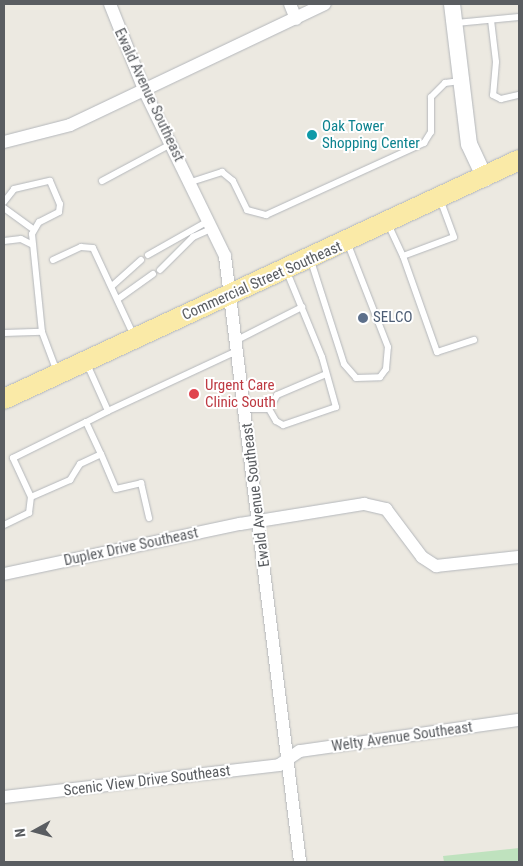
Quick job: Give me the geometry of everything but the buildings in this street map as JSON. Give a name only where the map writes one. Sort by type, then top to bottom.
[{"type":"main road","name":"Commercial Street Southeast","points":[[4,399],[134,337],[388,224],[519,160]]},
{"type":"street","name":"Ewald Avenue Southeast","points":[[110,4],[145,92],[226,256],[233,294],[300,862]]},
{"type":"street","points":[[290,4],[296,19]]},
{"type":"street","points":[[4,142],[52,133],[145,92],[325,4]]},
{"type":"street","points":[[452,4],[469,144],[485,178]]},
{"type":"street","name":"Duplex Drive Southeast","points":[[4,574],[259,521],[377,506],[397,519],[422,556],[436,566],[519,557]]},
{"type":"street","name":"Welty Avenue Southeast","points":[[288,759],[300,751],[519,720]]},
{"type":"street","name":"Scenic View Drive Southeast","points":[[4,797],[278,765],[288,759]]},
{"type":"lane","points":[[455,23],[519,17]]},
{"type":"lane","points":[[491,20],[496,62],[493,94],[501,99],[519,95]]},
{"type":"lane","points":[[191,182],[222,172],[233,181],[247,210],[266,215],[424,143],[431,132],[431,97],[445,83],[462,80]]},
{"type":"lane","points":[[102,181],[171,144]]},
{"type":"lane","points":[[4,202],[14,189],[52,182],[60,207],[32,228]]},
{"type":"lane","points":[[403,256],[454,236],[440,199]]},
{"type":"lane","points":[[4,208],[32,228]]},
{"type":"lane","points":[[148,255],[211,224]]},
{"type":"lane","points":[[160,270],[193,237],[211,224]]},
{"type":"lane","points":[[388,224],[403,256],[437,352],[474,340]]},
{"type":"lane","points":[[32,228],[42,332],[58,373]]},
{"type":"lane","points":[[4,242],[21,239],[33,245]]},
{"type":"lane","points":[[310,259],[344,364],[361,380],[380,377],[386,369],[388,347],[347,242]]},
{"type":"lane","points":[[53,260],[81,247],[93,248],[134,337]]},
{"type":"lane","points":[[112,286],[141,260]]},
{"type":"lane","points":[[269,409],[280,426],[336,409],[324,375],[322,358],[286,271]]},
{"type":"lane","points":[[118,299],[153,274]]},
{"type":"lane","points":[[4,525],[29,513],[31,497],[13,458],[239,344],[302,308]]},
{"type":"lane","points":[[4,333],[42,332]]},
{"type":"lane","points":[[85,360],[108,411]]},
{"type":"lane","points":[[269,409],[277,395],[324,375]]},
{"type":"lane","points":[[246,409],[269,409]]},
{"type":"lane","points":[[86,422],[116,489],[141,483],[149,518]]},
{"type":"lane","points":[[31,497],[70,480],[80,464],[101,454]]},
{"type":"green space","points":[[519,848],[519,862],[444,862],[443,856]]},
{"type":"place","name":"Oak Tower Shopping Center","points":[[312,135]]},
{"type":"place","name":"SELCO","points":[[363,318]]},
{"type":"place","name":"Urgent Care Clinic South","points":[[194,394]]}]
